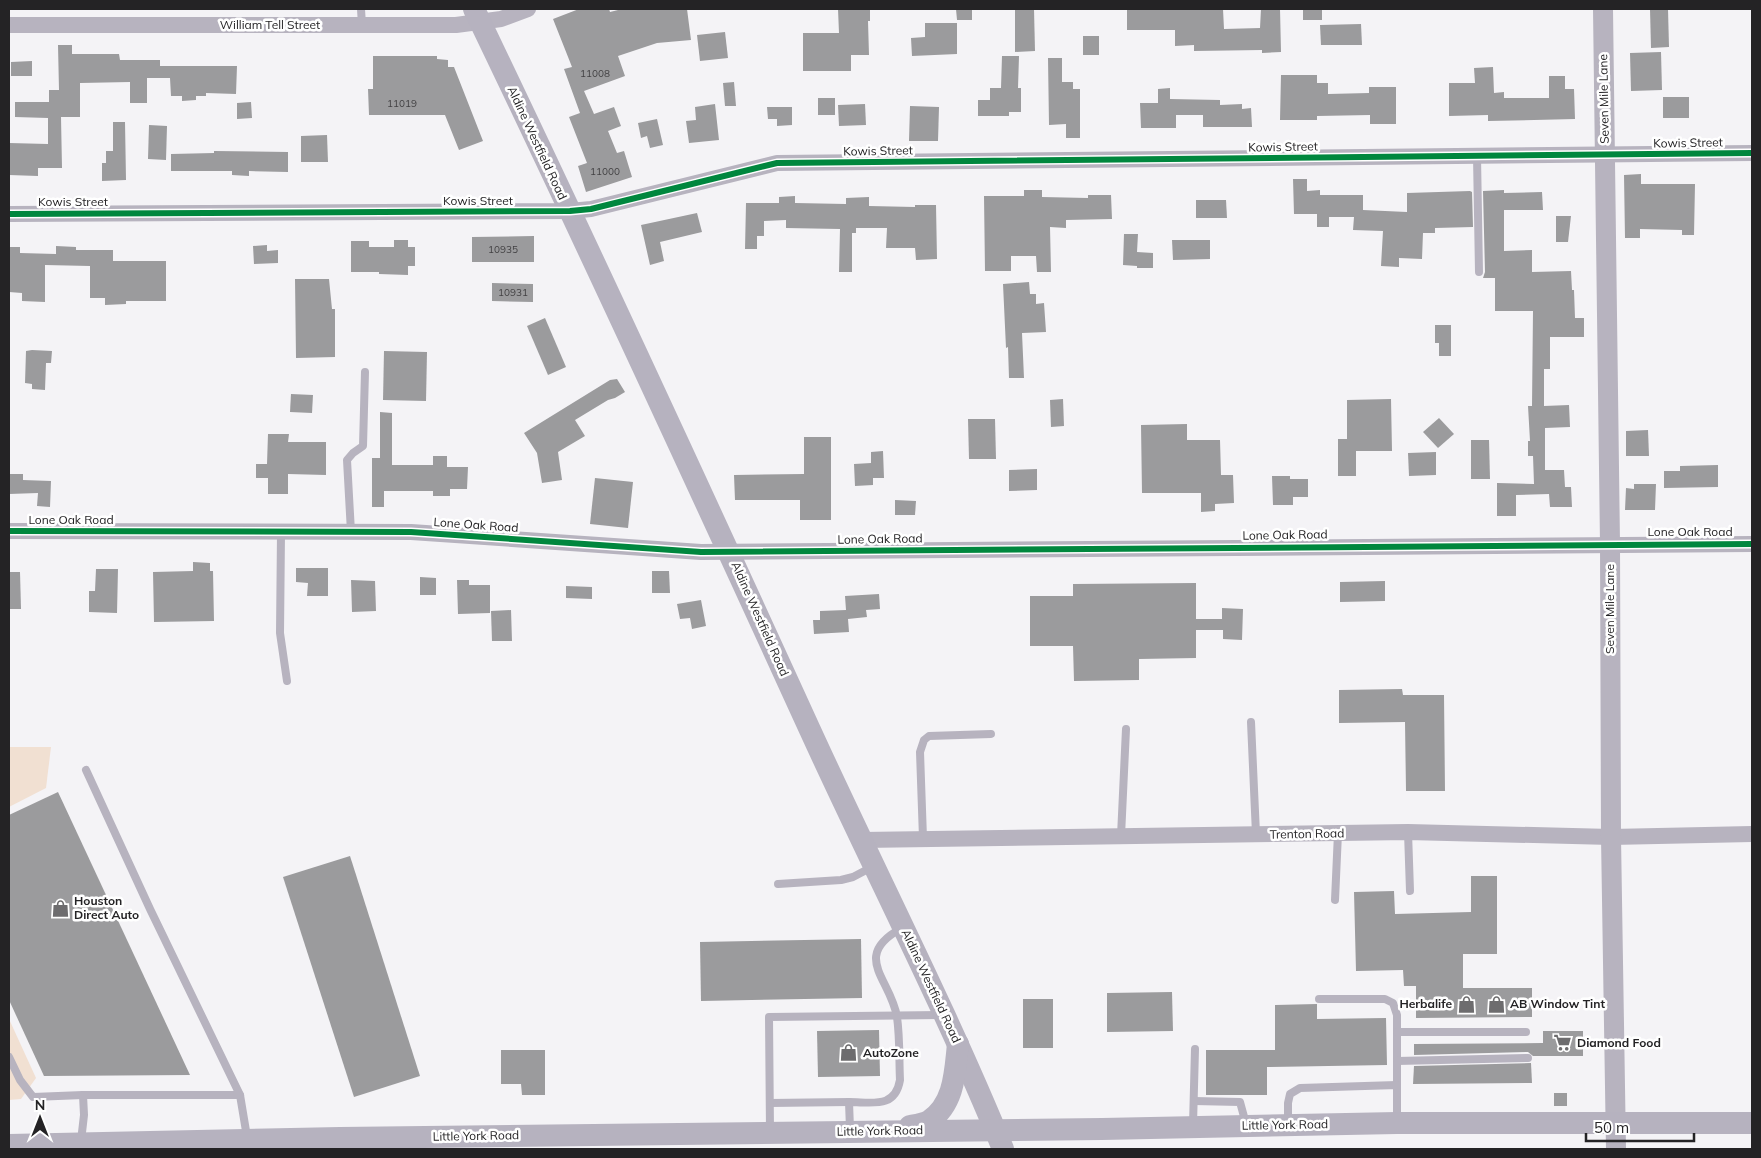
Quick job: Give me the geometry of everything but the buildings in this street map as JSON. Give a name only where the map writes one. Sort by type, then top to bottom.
[{"type":"main road","name":"Aldine Westfield Road","points":[[477,16],[730,551],[874,866],[958,1043],[999,1139]]},
{"type":"main road","points":[[895,1131],[928,1121],[944,1108],[954,1082],[958,1043]]},
{"type":"main road","name":"Little York Road","points":[[9,1145],[80,1143],[248,1144],[850,1131],[895,1131],[999,1139],[1193,1127],[1398,1123],[1752,1123]]},
{"type":"street","name":"William Tell Street","points":[[9,25],[361,17],[456,25],[477,16],[501,19],[528,9]]},
{"type":"street","name":"Seven Mile Lane","points":[[1603,9],[1616,1149]]},
{"type":"street","name":"Kowis Street","points":[[9,214],[570,211],[590,209],[778,163],[1752,153]]},
{"type":"street","name":"Lone Oak Road","points":[[9,531],[411,532],[702,552],[1752,544]]},
{"type":"street","name":"Trenton Road","points":[[862,840],[1408,832],[1611,837],[1752,834]]},
{"type":"lane","points":[[1477,156],[1479,272]]},
{"type":"lane","points":[[351,532],[347,460],[363,446],[365,372]]},
{"type":"lane","points":[[280,533],[280,633],[287,681]]},
{"type":"lane","points":[[1251,722],[1256,834]]},
{"type":"lane","points":[[1121,836],[1126,729]]},
{"type":"lane","points":[[923,838],[920,752],[924,740],[929,736],[991,734]]},
{"type":"lane","points":[[86,770],[150,910],[240,1095],[248,1144]]},
{"type":"lane","points":[[1408,832],[1410,891]]},
{"type":"lane","points":[[1334,900],[1338,833]]},
{"type":"lane","points":[[778,884],[841,880],[852,877],[874,866]]},
{"type":"lane","points":[[770,1103],[885,1102],[891,1100],[896,1095],[900,1080],[897,1016],[877,966],[876,955],[878,947],[883,940],[903,927]]},
{"type":"lane","points":[[1319,999],[1389,1000],[1396,1008],[1398,1123]]},
{"type":"lane","points":[[770,1132],[769,1017],[945,1015]]},
{"type":"lane","points":[[1397,1032],[1526,1032]]},
{"type":"lane","points":[[1193,1127],[1195,1049]]},
{"type":"lane","points":[[9,1057],[20,1080],[33,1097],[83,1095],[240,1095]]},
{"type":"lane","points":[[1397,1061],[1528,1058]]},
{"type":"lane","points":[[1288,1125],[1290,1094],[1300,1088],[1397,1085]]},
{"type":"lane","points":[[80,1143],[84,1115],[83,1095]]},
{"type":"lane","points":[[1194,1101],[1240,1102],[1246,1126]]},
{"type":"lane","points":[[849,1102],[850,1131]]},
{"type":"shaded area","points":[[9,747],[51,747],[46,788],[9,807]]},
{"type":"shaded area","points":[[9,1019],[36,1078],[21,1099],[9,1100]]},
{"type":"cycle path","points":[[9,214],[570,211],[591,209],[777,163],[1752,153]]},
{"type":"cycle path","points":[[9,531],[411,532],[701,552],[1752,544]]},
{"type":"place","name":"Houston Direct Auto","points":[[60,908]]},
{"type":"place","name":"Herbalife","points":[[1466,1004]]},
{"type":"place","name":"AB Window Tint","points":[[1496,1004]]},
{"type":"place","name":"Diamond Food","points":[[1563,1043]]},
{"type":"place","name":"AutoZone","points":[[849,1053]]}]
